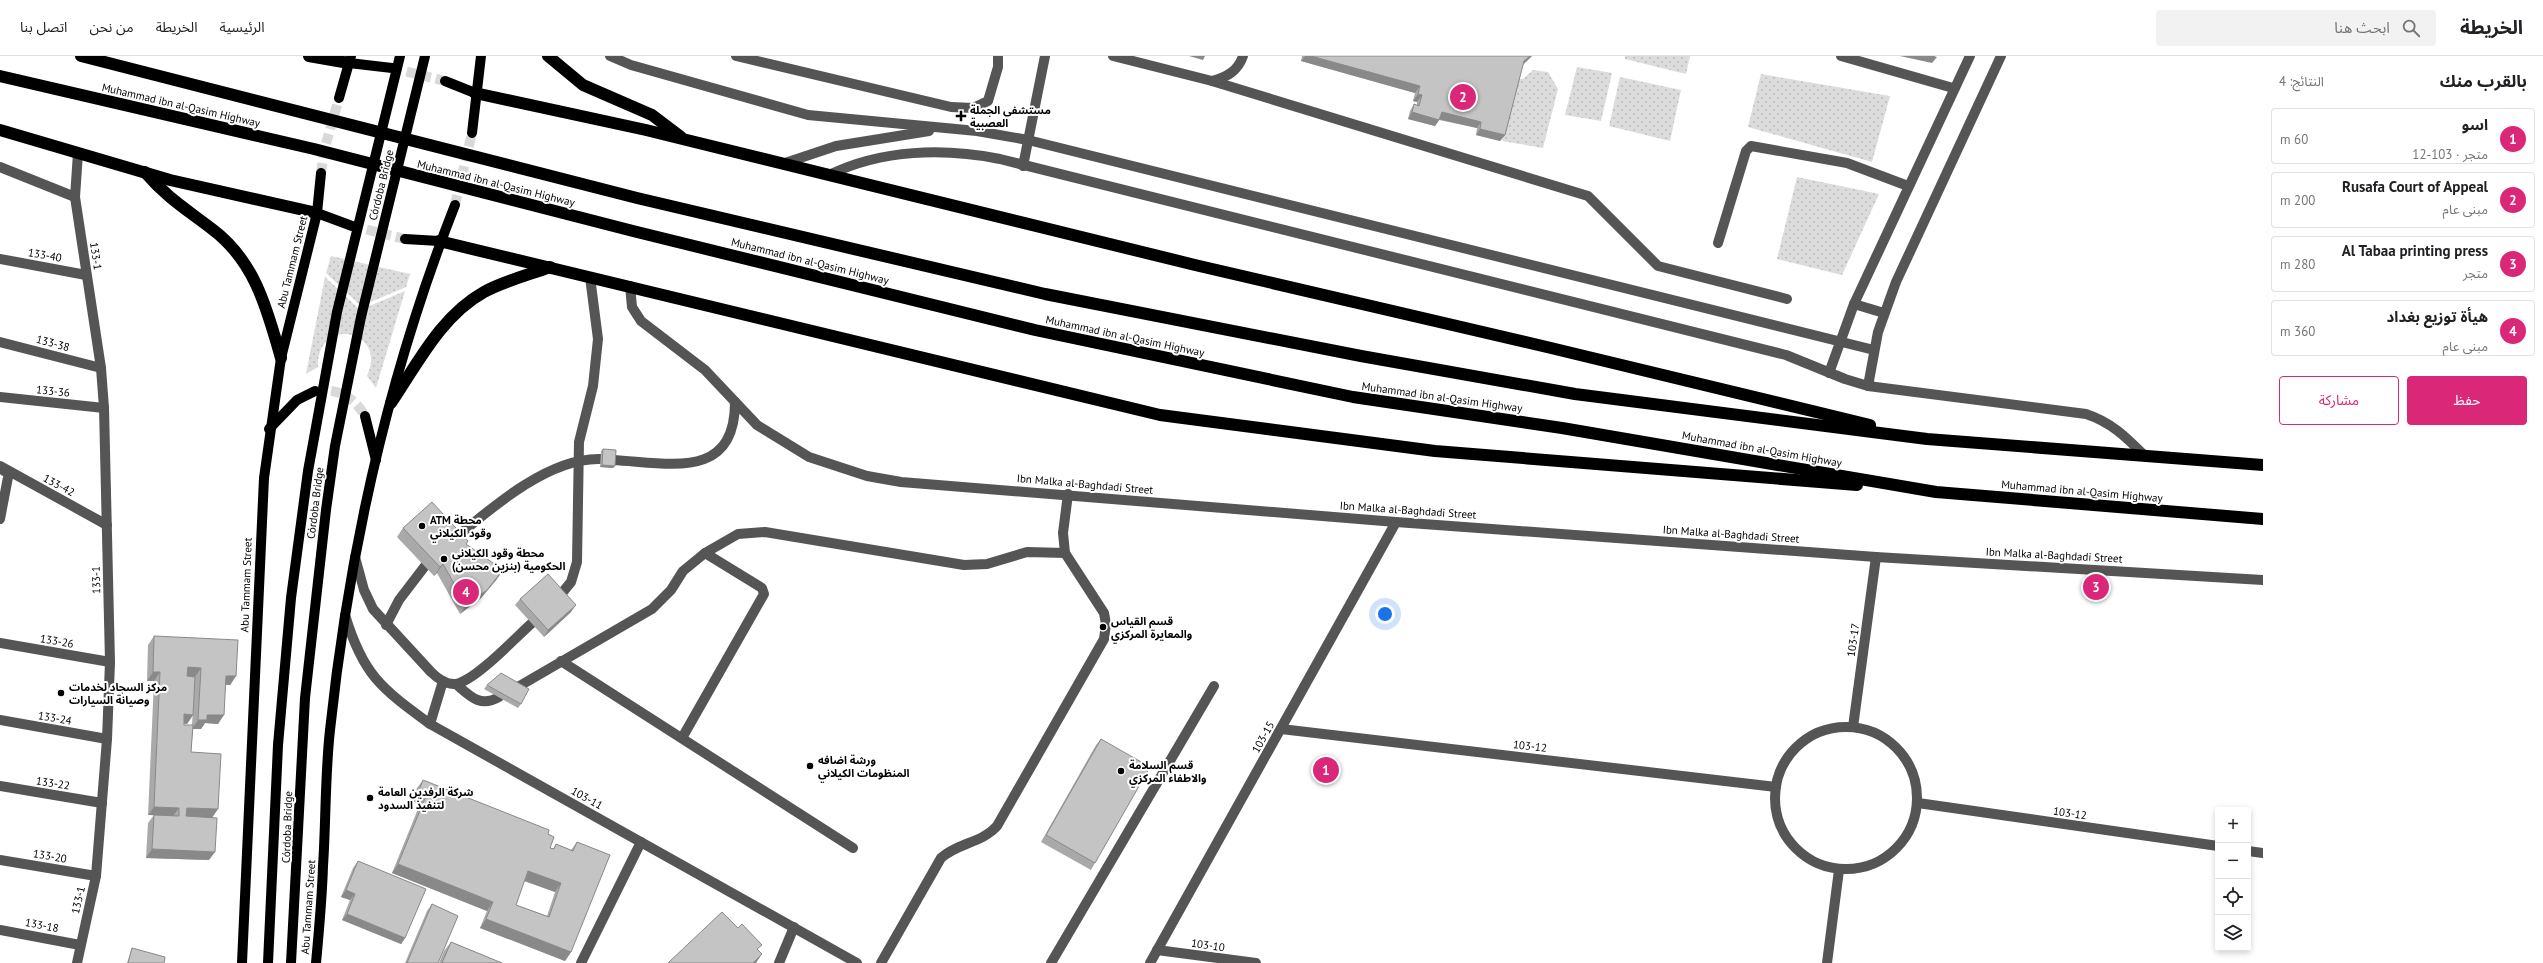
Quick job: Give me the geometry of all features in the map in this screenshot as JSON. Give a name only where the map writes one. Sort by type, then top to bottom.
[{"type":"highway","name":"Muhammad ibn al-Qasim Highway","points":[[81,56],[637,198],[1038,292],[1361,356],[1575,394],[1927,439],[2263,465]]},
{"type":"highway","points":[[309,56],[350,60]]},
{"type":"highway","points":[[548,56],[583,85],[652,115],[683,139]]},
{"type":"highway","name":"Muhammad ibn al-Qasim Highway","points":[[0,76],[314,149],[625,229],[1034,330],[1353,397],[1562,428],[1936,492],[2263,519]]},
{"type":"highway","points":[[475,93],[683,139],[1195,265],[1558,350],[1927,439]]},
{"type":"highway","points":[[0,130],[145,172],[317,213]]},
{"type":"highway","points":[[145,172],[170,199],[227,242],[245,263],[262,297],[281,358]]},
{"type":"highway","points":[[440,241],[1160,416],[1435,451],[1936,492]]},
{"type":"highway","points":[[391,402],[440,329],[461,308],[498,285],[550,267]]},
{"type":"main road","name":"Córdoba Bridge","points":[[268,963],[278,745],[303,505],[316,417],[337,312],[400,56]]},
{"type":"main road","name":"Córdoba Bridge","points":[[291,963],[305,698],[326,510],[335,446],[361,317],[425,56]]},
{"type":"main road","points":[[472,133],[475,93],[481,56]]},
{"type":"main road","points":[[339,98],[350,60],[392,68]]},
{"type":"main road","points":[[445,81],[475,93]]},
{"type":"main road","name":"Abu Tammam Street","points":[[242,963],[248,874],[260,539],[269,428],[281,358],[317,213],[321,173]]},
{"type":"main road","name":"Abu Tammam Street","points":[[316,963],[324,864],[326,776],[344,614],[355,555],[391,402],[440,241],[455,205]]},
{"type":"main road","points":[[317,213],[352,226]]},
{"type":"main road","points":[[405,239],[440,241]]},
{"type":"main road","points":[[269,428],[297,400],[315,391]]},
{"type":"main road","points":[[365,416],[376,462]]},
{"type":"street","points":[[610,56],[631,65],[808,115],[949,128],[1028,140],[1874,350]]},
{"type":"street","points":[[736,56],[951,107],[973,108],[988,101],[998,67],[998,56]]},
{"type":"street","points":[[1023,166],[1045,56]]},
{"type":"street","points":[[1113,56],[1212,81],[1588,196],[1658,266],[1787,299]]},
{"type":"street","points":[[1212,81],[1226,77],[1240,65],[1243,56]]},
{"type":"street","points":[[1840,56],[1953,88]]},
{"type":"street","points":[[1829,373],[1839,341],[1854,304],[1953,88],[1970,56]]},
{"type":"street","points":[[1868,386],[1874,350],[1884,313],[1899,275],[2001,56]]},
{"type":"street","points":[[782,164],[836,146],[949,128]]},
{"type":"street","points":[[1718,243],[1746,150],[1750,146],[1847,163],[1908,186]]},
{"type":"street","name":"133-1","points":[[77,963],[96,876],[107,739],[110,662],[104,408],[101,368],[75,197],[78,153]]},
{"type":"street","points":[[829,176],[862,162],[919,153],[981,156],[1786,355],[1829,373],[1868,386],[2086,414],[2103,420],[2119,430],[2145,456]]},
{"type":"street","points":[[0,167],[75,197]]},
{"type":"street","name":"133-40","points":[[0,259],[86,274]]},
{"type":"street","points":[[558,598],[571,582],[577,562],[578,460],[580,442],[597,362],[597,315],[590,277]]},
{"type":"street","name":"Ibn Malka al-Baghdadi Street","points":[[630,286],[632,307],[641,321],[699,366],[757,425],[782,442],[809,457],[867,476],[901,482],[1068,494],[1396,522],[1876,556],[2263,580]]},
{"type":"street","points":[[1854,304],[1884,313]]},
{"type":"street","name":"133-38","points":[[0,342],[101,368]]},
{"type":"street","name":"133-36","points":[[0,397],[104,408]]},
{"type":"street","points":[[614,460],[683,464],[706,460],[720,451],[729,438],[734,423],[735,402]]},
{"type":"street","points":[[453,540],[512,494],[553,470],[578,460],[601,459]]},
{"type":"street","name":"133-42","points":[[0,466],[4,471],[107,525]]},
{"type":"street","points":[[0,519],[4,471]]},
{"type":"street","points":[[880,963],[941,858],[947,853],[979,840],[997,826],[1104,638],[1106,624],[1104,613],[1065,553],[1063,532],[1068,494]]},
{"type":"street","name":"103-15","points":[[1150,963],[1396,522]]},
{"type":"street","points":[[516,688],[652,609],[671,590],[683,571],[705,553],[738,534],[756,531],[964,565],[987,564],[1027,552],[1065,553]]},
{"type":"street","points":[[682,738],[764,594],[762,588],[705,553]]},
{"type":"street","points":[[355,555],[368,600],[386,625],[435,676],[443,681],[456,684],[478,701],[488,702],[498,697]]},
{"type":"street","name":"103-17","points":[[1853,727],[1876,556]]},
{"type":"street","points":[[386,625],[399,600],[424,566]]},
{"type":"street","name":"103-11","points":[[344,614],[355,648],[370,673],[394,697],[430,724],[857,963]]},
{"type":"street","points":[[456,684],[473,676],[532,623]]},
{"type":"street","name":"133-26","points":[[0,643],[110,662]]},
{"type":"street","points":[[561,661],[853,848]]},
{"type":"street","points":[[430,724],[443,681]]},
{"type":"street","points":[[1051,963],[1214,686]]},
{"type":"street","name":"133-24","points":[[0,720],[107,739]]},
{"type":"street","points":[[1853,727],[1880,735],[1901,752],[1914,776],[1918,803],[1910,831],[1892,853],[1868,867],[1839,870],[1812,861],[1790,842],[1777,816],[1776,788],[1785,762],[1803,742],[1826,730],[1853,727]]},
{"type":"street","name":"103-12","points":[[1281,729],[1776,788]]},
{"type":"street","name":"133-22","points":[[0,786],[102,803]]},
{"type":"street","name":"103-12","points":[[1918,803],[2215,846]]},
{"type":"street","points":[[581,963],[641,842]]},
{"type":"street","points":[[2251,851],[2263,853]]},
{"type":"street","name":"133-20","points":[[0,860],[96,876]]},
{"type":"street","points":[[1827,963],[1839,870]]},
{"type":"street","points":[[779,963],[794,927]]},
{"type":"street","name":"133-18","points":[[0,930],[80,945]]},
{"type":"street","name":"103-10","points":[[1157,950],[1256,963]]},
{"type":"shaded area","points":[[1625,56],[1690,56],[1686,74],[1625,59]]},
{"type":"shaded area","points":[[1577,67],[1612,73],[1601,121],[1565,115]]},
{"type":"shaded area","points":[[1533,70],[1548,72],[1558,89],[1543,148],[1502,141],[1517,79],[1523,79]]},
{"type":"shaded area","points":[[1761,74],[1890,96],[1872,162],[1748,127]]},
{"type":"shaded area","points":[[1620,77],[1681,90],[1670,141],[1609,126]]},
{"type":"shaded area","points":[[1797,177],[1879,194],[1842,275],[1777,259]]},
{"type":"shaded area","points":[[331,256],[410,274],[406,287],[361,306],[326,273]]},
{"type":"shaded area","points":[[325,277],[360,310],[405,291],[376,388],[367,376],[371,360],[368,347],[361,339],[350,334],[338,335],[328,340],[320,351],[318,367],[306,374]]},
{"type":"building","points":[[1311,56],[1530,56],[1524,61],[1505,135],[1480,129],[1481,122],[1442,112],[1439,120],[1412,112],[1414,104],[1419,106],[1422,95],[1418,94],[1420,86]]},
{"type":"building","points":[[603,449],[616,450],[615,466],[602,465]]},
{"type":"building","name":"محطة وقود الكيلاني الحكومية (بنزين محسن)","points":[[432,502],[468,541],[466,544],[503,570],[487,590],[466,605],[443,564],[440,567],[403,528]]},
{"type":"building","points":[[548,574],[576,605],[548,630],[520,599]]},
{"type":"building","points":[[154,636],[238,640],[236,676],[226,676],[224,715],[207,715],[207,720],[198,720],[201,668],[188,667],[187,676],[195,677],[193,715],[184,714],[184,725],[193,725],[191,752],[221,754],[218,809],[187,808],[186,816],[217,818],[215,852],[152,849],[154,815],[179,816],[179,808],[154,807],[160,672],[153,672]]},
{"type":"building","points":[[501,673],[529,689],[521,704],[487,685]]},
{"type":"building","points":[[1101,739],[1150,767],[1095,863],[1046,835]]},
{"type":"building","points":[[423,780],[549,830],[548,834],[554,837],[550,848],[554,849],[556,844],[573,851],[577,842],[610,855],[571,952],[486,919],[493,902],[398,864],[426,796],[418,793]],"holes":[[[528,871],[561,883],[549,917],[516,905]]]},
{"type":"building","points":[[358,861],[426,889],[405,938],[347,914],[355,894],[346,890]]},
{"type":"building","points":[[432,904],[458,916],[438,963],[407,963]]},
{"type":"building","points":[[722,912],[738,928],[742,924],[762,945],[757,949],[762,954],[753,963],[668,963]]},
{"type":"building","points":[[451,942],[502,963],[442,963]]},
{"type":"building","points":[[132,948],[165,957],[164,963],[128,963]]},
{"type":"tunnel","points":[[392,68],[445,81]]},
{"type":"tunnel","points":[[321,173],[325,147],[339,98]]},
{"type":"tunnel","points":[[455,205],[472,133]]},
{"type":"tunnel","points":[[352,226],[405,239]]},
{"type":"tunnel","points":[[316,391],[324,390],[345,395],[361,409],[365,416]]},
{"type":"place","name":"Rusafa Court of Appeal","points":[[1463,97]]},
{"type":"place","name":"مستشفى الجملة العصبية","points":[[961,116]]},
{"type":"place","name":"ATM محطة وقود الكيلاني","points":[[422,526]]},
{"type":"place","name":"محطة وقود الكيلاني الحكومية (بنزين محسن)","points":[[444,559]]},
{"type":"place","name":"Al Tabaa printing press","points":[[2096,587]]},
{"type":"place","name":"هيأة توزيع بغداد","points":[[466,592]]},
{"type":"place","name":"قسم القياس والمعايرة المركزي","points":[[1103,627]]},
{"type":"place","name":"مركز السجاد لخدمات وصيانة السيارات","points":[[61,693]]},
{"type":"place","name":"ورشة اضافه المنظومات الكيلاني","points":[[810,766]]},
{"type":"place","name":"اسو","points":[[1326,770]]},
{"type":"place","name":"قسم السلامة والاطفاء المركزي","points":[[1121,771]]},
{"type":"place","name":"شركة الرفدين العامة لتنفيذ السدود","points":[[370,798]]}]
